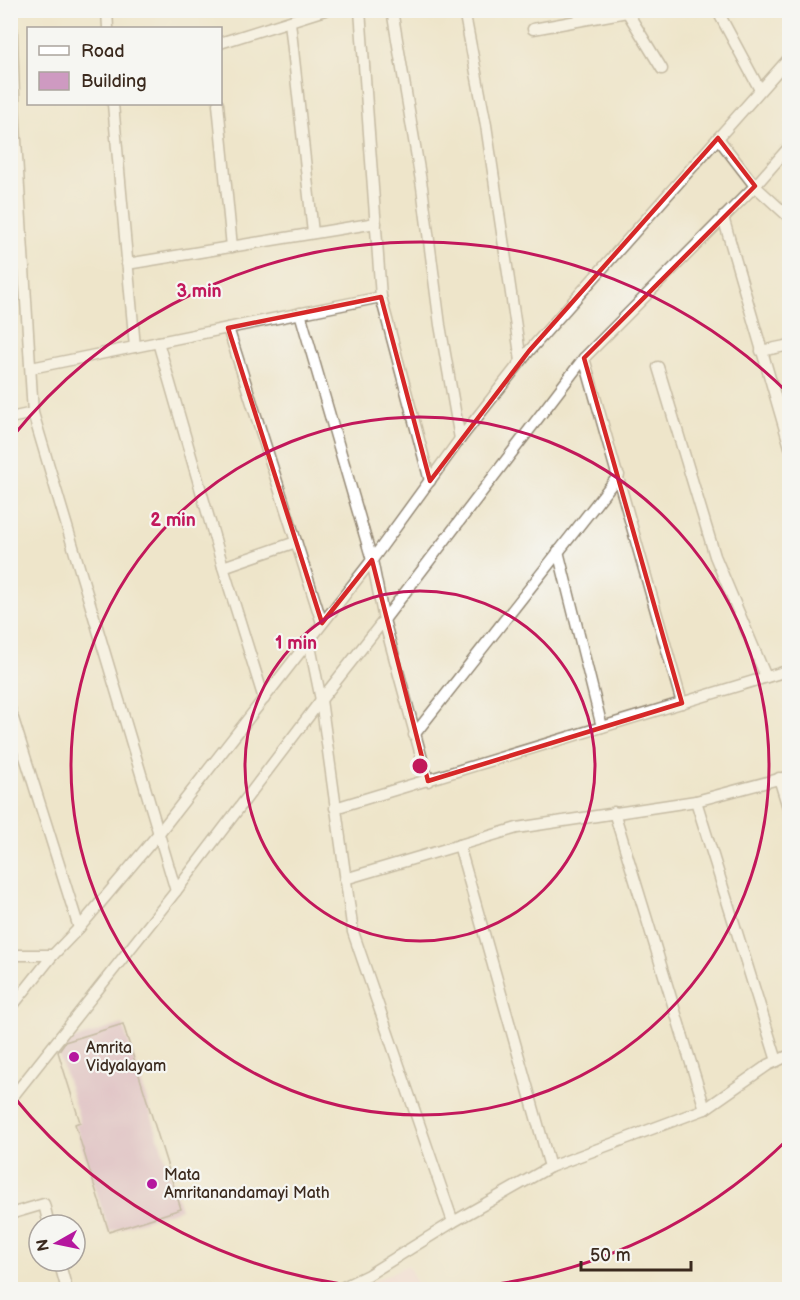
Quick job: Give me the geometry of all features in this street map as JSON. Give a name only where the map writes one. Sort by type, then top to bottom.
[{"type":"street","points":[[11,10],[15,124],[33,413],[176,891]]},
{"type":"street","points":[[107,10],[108,27]]},
{"type":"street","points":[[222,42],[325,10]]},
{"type":"street","points":[[360,10],[381,297],[430,481]]},
{"type":"street","points":[[392,10],[422,187],[440,325],[460,439]]},
{"type":"street","points":[[464,10],[486,125],[521,361]]},
{"type":"street","points":[[717,10],[760,90]]},
{"type":"street","points":[[533,29],[627,11],[662,69]]},
{"type":"street","points":[[290,22],[313,233]]},
{"type":"street","points":[[10,1009],[53,955],[79,928],[159,833],[372,560],[460,439],[521,361],[789,57]]},
{"type":"street","points":[[113,105],[135,347]]},
{"type":"street","points":[[218,105],[232,247]]},
{"type":"street","points":[[718,138],[755,186],[789,218]]},
{"type":"street","points":[[10,1100],[176,891],[584,358],[755,186],[789,147]]},
{"type":"street","points":[[723,217],[789,447]]},
{"type":"street","points":[[127,264],[376,223]]},
{"type":"street","points":[[31,368],[381,297]]},
{"type":"street","points":[[300,313],[372,560],[384,620],[428,781]]},
{"type":"street","points":[[228,328],[322,623]]},
{"type":"street","points":[[158,342],[264,699]]},
{"type":"street","points":[[761,351],[789,345]]},
{"type":"street","points":[[584,358],[682,703]]},
{"type":"street","points":[[658,367],[715,555],[766,677]]},
{"type":"street","points":[[10,418],[33,413]]},
{"type":"street","points":[[414,735],[619,475]]},
{"type":"street","points":[[223,567],[296,542]]},
{"type":"street","points":[[558,550],[602,727]]},
{"type":"street","points":[[309,641],[321,700],[334,808],[353,932],[453,1222]]},
{"type":"street","points":[[334,808],[789,670]]},
{"type":"street","points":[[10,709],[79,928]]},
{"type":"street","points":[[345,879],[517,828],[696,801],[784,777],[789,814]]},
{"type":"street","points":[[696,801],[777,1061]]},
{"type":"street","points":[[614,812],[705,1109]]},
{"type":"street","points":[[459,845],[550,1167]]},
{"type":"street","points":[[10,955],[53,955]]},
{"type":"street","points":[[337,1290],[368,1275],[453,1222],[550,1167],[705,1109],[768,1065],[789,1056]]},
{"type":"street","points":[[10,1214],[44,1204],[46,1213]]},
{"type":"street","points":[[62,1273],[67,1290]]},
{"type":"highlighted area","points":[[718,138],[755,186],[584,358],[682,703],[428,781],[372,560],[322,623],[228,328],[381,297],[430,481],[529,351]]},
{"type":"shaded area","points":[[408,1265],[420,1289],[357,1289]]},
{"type":"building","points":[[123,1024],[181,1209],[109,1232],[75,1124],[80,1122],[58,1052],[65,1042]]},
{"type":"place","name":"Amrita Vidyalayam","points":[[74,1057]]},
{"type":"place","name":"Mata Amritanandamayi Math","points":[[152,1184]]}]
